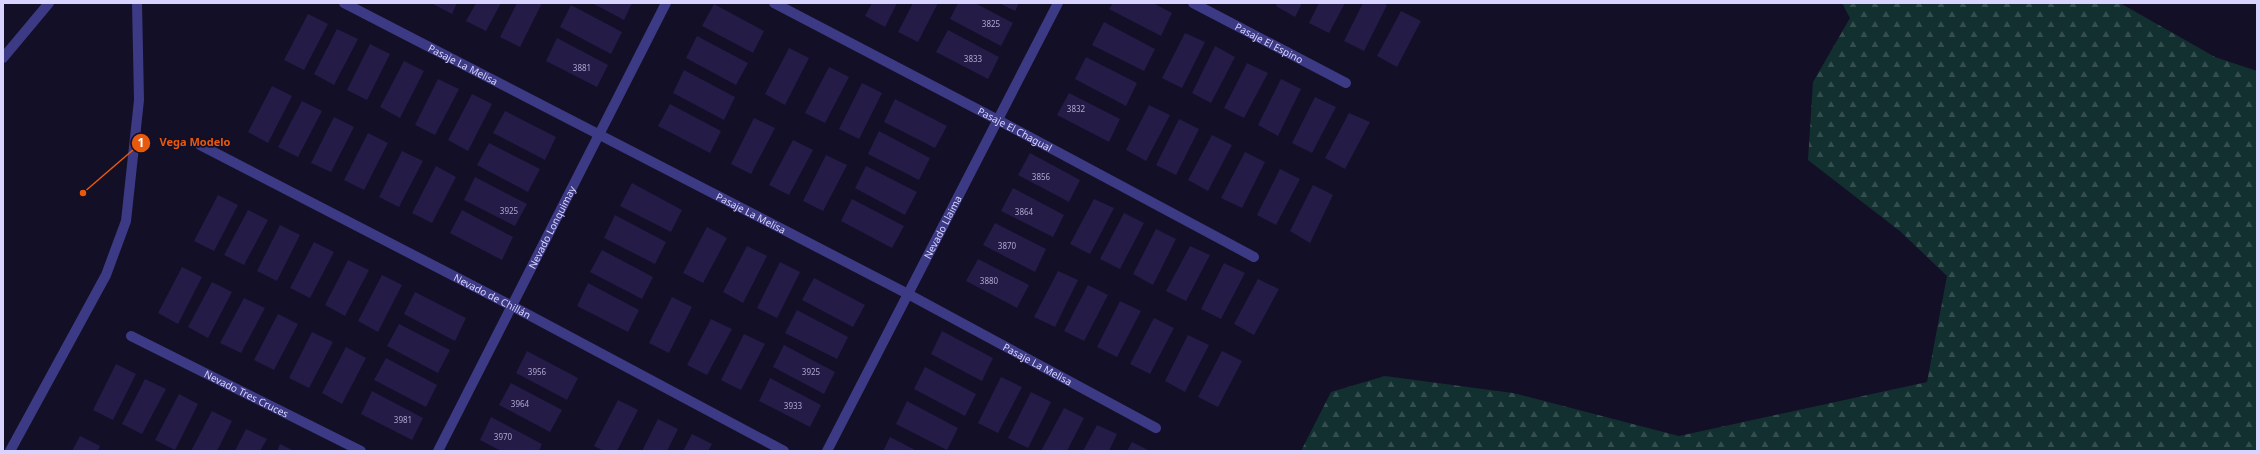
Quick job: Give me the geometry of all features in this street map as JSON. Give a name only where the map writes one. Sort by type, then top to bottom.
[{"type":"street","points":[[3,58],[48,3]]},
{"type":"street","points":[[10,451],[106,275],[126,221],[139,100],[137,3]]},
{"type":"street","name":"Pasaje La Melisa","points":[[344,3],[908,294],[1156,428]]},
{"type":"street","name":"Nevado Lonquimay","points":[[438,451],[666,3]]},
{"type":"street","name":"Pasaje El Chagual","points":[[774,3],[998,120],[1254,257]]},
{"type":"street","name":"Nevado Llaima","points":[[827,451],[1058,3]]},
{"type":"street","name":"Pasaje El Espino","points":[[1193,3],[1346,83]]},
{"type":"street","name":"Nevado de Chillán","points":[[200,145],[512,306],[784,451]]},
{"type":"street","name":"Nevado Tres Cruces","points":[[131,336],[361,451]]},
{"type":"green space","points":[[1842,3],[2120,3],[2215,57],[2257,71],[2257,451],[1301,451],[1331,392],[1385,376],[1513,393],[1679,436],[1927,382],[1947,276],[1901,232],[1808,160],[1813,82],[1850,18]]},
{"type":"building","points":[[431,3],[457,3],[452,14]]},
{"type":"building","points":[[476,3],[501,3],[486,31],[466,21]]},
{"type":"building","points":[[517,3],[542,3],[520,47],[500,37]]},
{"type":"building","points":[[592,3],[632,3],[624,20]]},
{"type":"building","points":[[872,3],[897,3],[885,27],[865,16]]},
{"type":"building","points":[[913,3],[938,3],[918,42],[898,32]]},
{"type":"building","points":[[958,3],[975,3],[1013,23],[1001,46],[950,19]]},
{"type":"building","points":[[999,3],[1019,3],[1015,11]]},
{"type":"building","points":[[1113,3],[1153,3],[1172,13],[1161,36],[1109,9]]},
{"type":"building","points":[[1277,3],[1302,3],[1295,17],[1276,6]]},
{"type":"building","points":[[1319,3],[1345,3],[1329,33],[1309,23]]},
{"type":"building","points":[[1363,3],[1383,3],[1387,5],[1364,51],[1344,41]]},
{"type":"building","points":[[714,4],[764,31],[753,53],[702,26]]},
{"type":"building","points":[[571,5],[622,32],[611,54],[560,27]]},
{"type":"building","points":[[1401,11],[1421,21],[1397,67],[1377,56]]},
{"type":"building","points":[[308,14],[328,24],[304,70],[284,60]]},
{"type":"building","points":[[1104,22],[1155,49],[1144,71],[1092,45]]},
{"type":"building","points":[[337,29],[358,39],[334,85],[314,74]]},
{"type":"building","points":[[948,30],[999,57],[988,79],[936,52]]},
{"type":"building","points":[[1185,33],[1205,42],[1182,88],[1162,78]]},
{"type":"building","points":[[697,36],[748,63],[736,85],[686,58]]},
{"type":"building","points":[[557,38],[608,65],[597,87],[546,61]]},
{"type":"building","points":[[370,44],[390,54],[367,100],[347,90]]},
{"type":"building","points":[[1215,46],[1235,57],[1211,103],[1192,93]]},
{"type":"building","points":[[789,48],[809,58],[785,105],[765,94]]},
{"type":"building","points":[[1086,57],[1137,83],[1126,106],[1075,79]]},
{"type":"building","points":[[404,61],[424,71],[400,118],[380,107]]},
{"type":"building","points":[[1247,63],[1268,73],[1244,118],[1224,108]]},
{"type":"building","points":[[829,67],[849,77],[825,123],[805,113]]},
{"type":"building","points":[[684,70],[735,97],[724,120],[673,93]]},
{"type":"building","points":[[438,79],[459,89],[435,135],[415,125]]},
{"type":"building","points":[[1281,79],[1301,89],[1278,136],[1258,125]]},
{"type":"building","points":[[862,83],[882,93],[859,139],[839,129]]},
{"type":"building","points":[[272,86],[292,96],[268,143],[248,132]]},
{"type":"building","points":[[1069,93],[1120,119],[1109,142],[1057,115]]},
{"type":"building","points":[[472,94],[492,104],[468,151],[448,140]]},
{"type":"building","points":[[1315,97],[1336,107],[1312,153],[1292,143]]},
{"type":"building","points":[[895,99],[947,126],[935,148],[884,122]]},
{"type":"building","points":[[302,101],[322,111],[298,157],[278,147]]},
{"type":"building","points":[[670,104],[721,131],[710,153],[658,126]]},
{"type":"building","points":[[1149,105],[1170,115],[1146,161],[1126,150]]},
{"type":"building","points":[[505,111],[556,137],[545,160],[493,133]]},
{"type":"building","points":[[1349,113],[1370,122],[1345,169],[1325,158]]},
{"type":"building","points":[[334,117],[354,127],[331,172],[311,163]]},
{"type":"building","points":[[754,118],[775,128],[751,174],[731,164]]},
{"type":"building","points":[[1179,119],[1199,129],[1176,175],[1156,165]]},
{"type":"building","points":[[879,131],[930,158],[919,180],[868,154]]},
{"type":"building","points":[[368,133],[388,143],[364,190],[344,180]]},
{"type":"building","points":[[1212,135],[1232,145],[1208,191],[1188,180]]},
{"type":"building","points":[[793,140],[813,150],[789,195],[769,185]]},
{"type":"building","points":[[489,143],[540,169],[528,192],[477,165]]},
{"type":"building","points":[[402,151],[423,161],[399,207],[379,197]]},
{"type":"building","points":[[1245,152],[1265,162],[1242,208],[1221,198]]},
{"type":"building","points":[[1030,153],[1080,180],[1069,202],[1018,175]]},
{"type":"building","points":[[826,155],[847,165],[823,211],[803,201]]},
{"type":"building","points":[[436,166],[456,177],[432,223],[412,213]]},
{"type":"building","points":[[866,166],[917,192],[905,215],[855,188]]},
{"type":"building","points":[[1280,169],[1300,179],[1276,225],[1257,215]]},
{"type":"building","points":[[475,177],[527,204],[515,226],[464,200]]},
{"type":"building","points":[[632,183],[682,210],[671,232],[620,206]]},
{"type":"building","points":[[1313,185],[1333,195],[1310,243],[1290,231]]},
{"type":"building","points":[[1013,188],[1064,215],[1053,237],[1001,211]]},
{"type":"building","points":[[218,195],[238,205],[214,251],[194,241]]},
{"type":"building","points":[[852,199],[904,226],[892,248],[841,221]]},
{"type":"building","points":[[1094,199],[1114,208],[1090,254],[1070,244]]},
{"type":"building","points":[[248,210],[268,220],[244,265],[224,255]]},
{"type":"building","points":[[462,210],[513,237],[502,260],[450,233]]},
{"type":"building","points":[[1124,213],[1144,223],[1120,269],[1100,259]]},
{"type":"building","points":[[615,215],[666,242],[655,264],[604,238]]},
{"type":"building","points":[[995,223],[1046,249],[1035,272],[983,245]]},
{"type":"building","points":[[280,225],[300,235],[277,281],[257,271]]},
{"type":"building","points":[[707,227],[727,238],[703,283],[683,273]]},
{"type":"building","points":[[1156,229],[1176,239],[1153,285],[1133,274]]},
{"type":"building","points":[[314,242],[334,252],[310,298],[290,288]]},
{"type":"building","points":[[747,246],[767,256],[743,303],[723,292]]},
{"type":"building","points":[[1190,246],[1210,255],[1186,301],[1166,291]]},
{"type":"building","points":[[602,250],[653,277],[642,299],[590,272]]},
{"type":"building","points":[[978,259],[1029,285],[1017,308],[966,281]]},
{"type":"building","points":[[348,260],[369,270],[345,316],[325,305]]},
{"type":"building","points":[[780,262],[800,272],[777,318],[757,308]]},
{"type":"building","points":[[1224,263],[1245,273],[1221,319],[1201,309]]},
{"type":"building","points":[[182,267],[202,277],[178,324],[158,313]]},
{"type":"building","points":[[1058,271],[1078,280],[1055,327],[1034,317]]},
{"type":"building","points":[[382,275],[402,285],[378,332],[358,321]]},
{"type":"building","points":[[814,278],[865,305],[853,327],[802,300]]},
{"type":"building","points":[[1258,279],[1279,289],[1254,335],[1234,324]]},
{"type":"building","points":[[212,282],[232,292],[208,338],[188,327]]},
{"type":"building","points":[[588,283],[639,310],[628,332],[577,306]]},
{"type":"building","points":[[1088,285],[1108,295],[1084,341],[1064,331]]},
{"type":"building","points":[[415,292],[466,318],[455,341],[404,314]]},
{"type":"building","points":[[672,297],[692,307],[669,353],[649,343]]},
{"type":"building","points":[[244,298],[265,308],[241,353],[220,343]]},
{"type":"building","points":[[1120,301],[1141,311],[1117,357],[1097,347]]},
{"type":"building","points":[[797,310],[848,337],[837,359],[785,333]]},
{"type":"building","points":[[278,314],[298,324],[274,370],[254,360]]},
{"type":"building","points":[[1154,318],[1174,328],[1150,374],[1130,364]]},
{"type":"building","points":[[711,319],[732,329],[707,375],[687,365]]},
{"type":"building","points":[[399,324],[450,350],[438,373],[387,346]]},
{"type":"building","points":[[942,331],[993,358],[982,381],[931,354]]},
{"type":"building","points":[[312,332],[333,342],[309,388],[289,378]]},
{"type":"building","points":[[744,334],[765,344],[741,390],[721,380]]},
{"type":"building","points":[[1188,335],[1209,345],[1185,392],[1165,381]]},
{"type":"building","points":[[784,345],[835,372],[824,394],[773,367]]},
{"type":"building","points":[[346,347],[366,358],[342,404],[322,393]]},
{"type":"building","points":[[527,351],[578,378],[567,400],[516,373]]},
{"type":"building","points":[[1222,351],[1242,361],[1218,407],[1198,397]]},
{"type":"building","points":[[386,358],[437,385],[426,407],[374,380]]},
{"type":"building","points":[[116,364],[136,374],[113,420],[93,410]]},
{"type":"building","points":[[925,367],[976,394],[965,416],[914,389]]},
{"type":"building","points":[[1001,377],[1022,387],[998,433],[978,423]]},
{"type":"building","points":[[770,378],[821,405],[810,427],[759,401]]},
{"type":"building","points":[[145,379],[166,389],[142,434],[122,424]]},
{"type":"building","points":[[511,383],[562,410],[550,432],[499,405]]},
{"type":"building","points":[[372,391],[423,418],[412,440],[361,414]]},
{"type":"building","points":[[1031,392],[1051,402],[1028,448],[1008,438]]},
{"type":"building","points":[[179,394],[198,404],[175,450],[155,440]]},
{"type":"building","points":[[618,400],[638,410],[617,451],[604,451],[594,446]]},
{"type":"building","points":[[907,401],[958,428],[947,450],[896,424]]},
{"type":"building","points":[[1064,408],[1084,418],[1067,451],[1041,451]]},
{"type":"building","points":[[212,411],[232,421],[217,451],[191,451]]},
{"type":"building","points":[[491,417],[542,444],[539,451],[501,451],[480,440]]},
{"type":"building","points":[[658,419],[678,429],[667,451],[642,451]]},
{"type":"building","points":[[1097,425],[1117,434],[1109,451],[1083,451]]},
{"type":"building","points":[[246,429],[267,439],[260,451],[235,451]]},
{"type":"building","points":[[692,434],[712,444],[708,451],[683,451]]},
{"type":"building","points":[[80,436],[100,446],[98,451],[72,451]]},
{"type":"building","points":[[890,437],[917,451],[883,451]]},
{"type":"building","points":[[1132,442],[1150,451],[1127,451]]},
{"type":"building","points":[[280,444],[294,451],[277,451]]},
{"type":"place","name":"Vega Modelo","points":[[83,193]]}]
